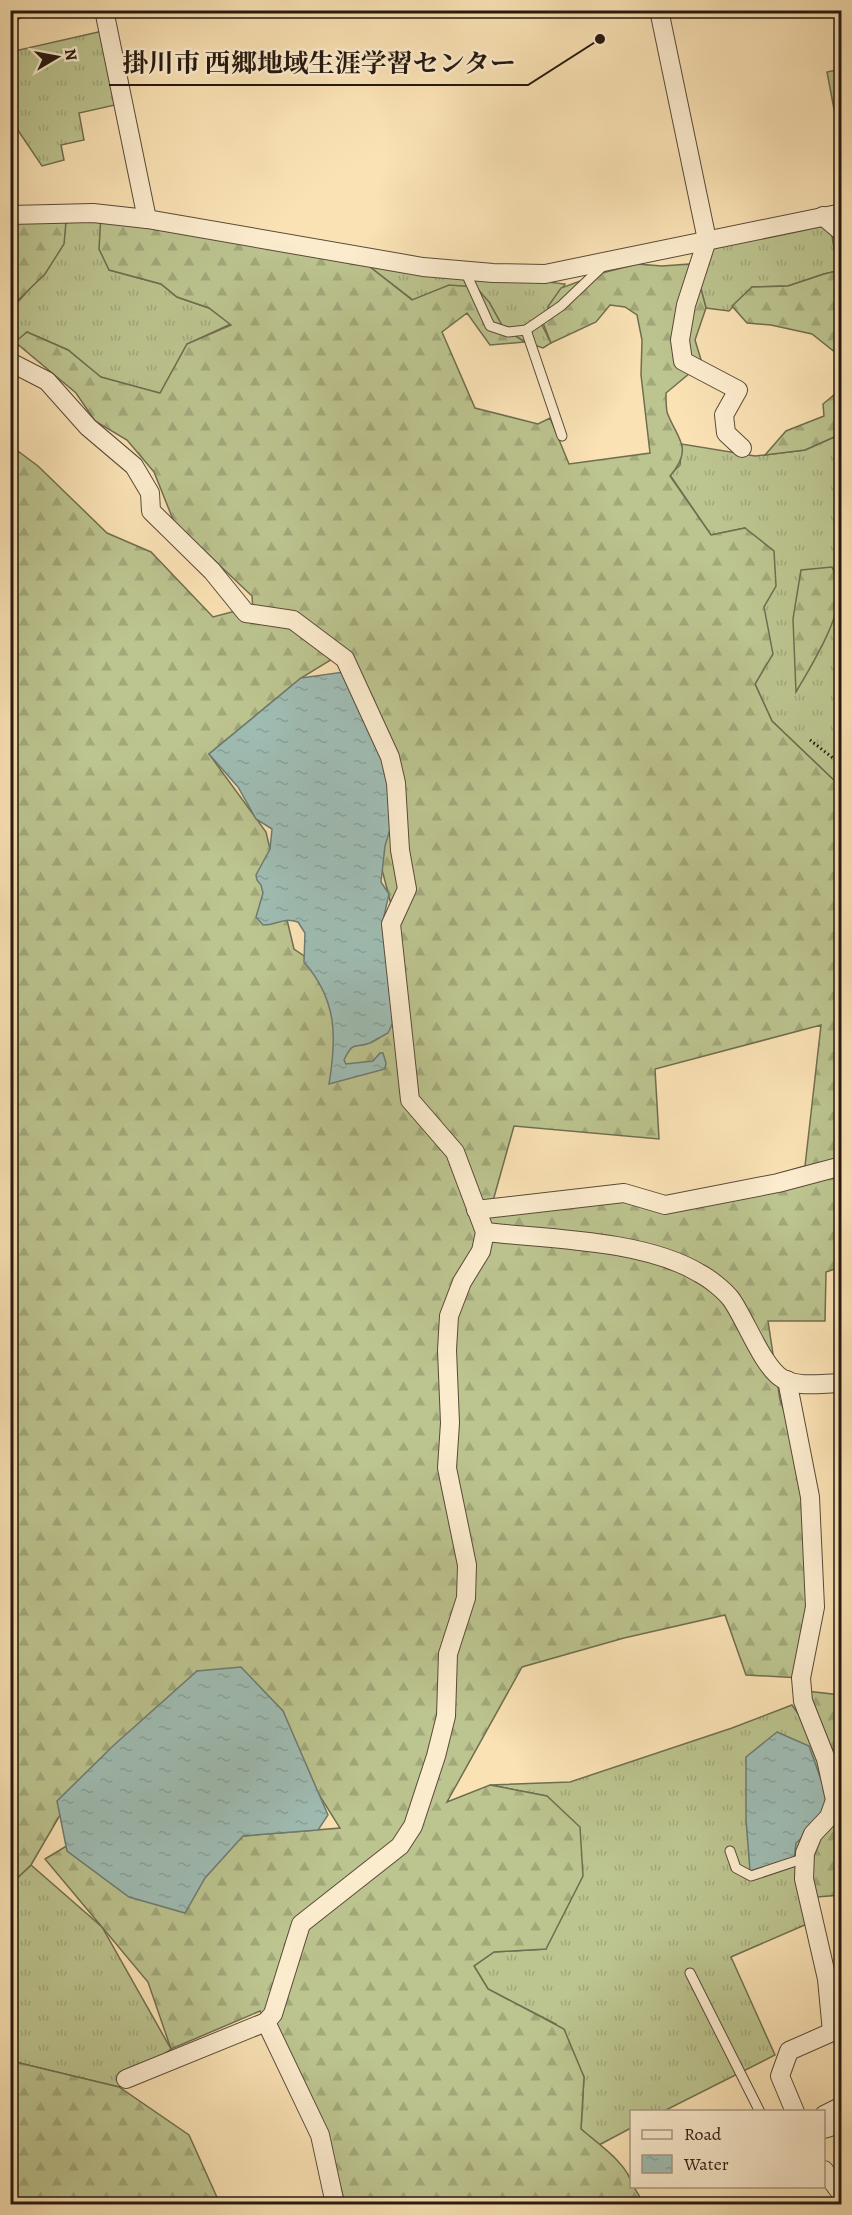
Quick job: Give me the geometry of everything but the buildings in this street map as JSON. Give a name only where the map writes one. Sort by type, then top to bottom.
[{"type":"street","points":[[10,12],[16,10]]},
{"type":"street","points":[[104,10],[147,219]]},
{"type":"street","points":[[659,10],[707,240],[686,305],[680,340],[683,361],[738,390],[724,415],[726,433],[742,448]]},
{"type":"street","points":[[10,215],[93,213],[147,219],[423,267],[545,274],[842,213]]},
{"type":"street","points":[[823,216],[842,232]]},
{"type":"street","points":[[10,362],[47,381],[88,427],[134,466],[150,493],[151,511],[212,571],[246,613],[293,620],[345,659],[390,757],[396,783],[400,850],[406,889],[391,924],[410,1100],[455,1152],[485,1232],[481,1251],[462,1282],[449,1316],[447,1350],[450,1423],[447,1468],[467,1565],[466,1598],[448,1654],[446,1716],[436,1756],[413,1826],[400,1846],[301,1924],[273,2014],[266,2022],[126,2079]]},
{"type":"street","points":[[476,1210],[624,1194],[665,1205],[778,1183],[842,1166]]},
{"type":"street","points":[[485,1232],[634,1249],[665,1258],[700,1273],[730,1297],[768,1364],[782,1378],[802,1384],[842,1383]]},
{"type":"street","points":[[787,1380],[810,1497],[815,1607],[808,1632],[808,1648],[801,1678],[803,1701],[826,1759],[835,1800],[829,1817],[813,1834],[805,1852],[804,1878],[831,1978],[832,2032],[789,2051],[780,2076],[794,2110]]},
{"type":"street","points":[[266,2022],[320,2135],[335,2205]]},
{"type":"street","points":[[825,2114],[842,2106]]},
{"type":"street","points":[[825,2129],[842,2127]]},
{"type":"street","points":[[825,2171],[842,2195]]},
{"type":"lane","points":[[465,271],[490,326],[508,332],[526,330],[561,306],[609,261]]},
{"type":"lane","points":[[526,330],[562,436]]},
{"type":"lane","points":[[730,1851],[736,1868],[751,1876],[805,1858]]},
{"type":"lane","points":[[690,1973],[758,2110]]},
{"type":"path","points":[[810,740],[842,765]]},
{"type":"green space","points":[[103,31],[115,105],[79,113],[84,140],[61,145],[64,160],[42,166],[11,120],[10,52]]},
{"type":"green space","points":[[842,69],[841,110],[834,109],[827,72]]},
{"type":"green space","points":[[101,214],[109,270],[161,284],[177,297],[209,308],[231,324],[187,344],[160,394],[100,377],[68,350],[27,332],[11,347],[11,310],[50,265],[66,223]]},
{"type":"green space","points":[[101,214],[164,222],[356,256],[412,300],[449,285],[476,287],[489,302],[504,329],[525,342],[490,345],[467,313],[442,332],[475,408],[538,424],[550,418],[569,464],[650,453],[641,375],[642,340],[637,315],[625,307],[610,305],[596,322],[551,343],[543,323],[549,305],[561,288],[602,273],[637,264],[662,266],[689,264],[696,269],[706,308],[695,340],[702,363],[666,393],[667,412],[682,450],[677,466],[670,476],[711,535],[745,528],[774,551],[776,586],[764,607],[773,654],[755,684],[772,721],[841,787],[841,1267],[826,1272],[825,1321],[768,1321],[780,1400],[797,1446],[810,1497],[815,1607],[801,1678],[746,1675],[725,1615],[624,1638],[522,1667],[447,1802],[490,1785],[547,1796],[580,1827],[583,1876],[546,1949],[494,1952],[474,1966],[488,1989],[564,2029],[584,2077],[581,2129],[619,2162],[630,2178],[630,2188],[635,2188],[644,2204],[345,2204],[327,2135],[260,2011],[171,2049],[148,1982],[45,1859],[73,1842],[93,1870],[133,1887],[184,1883],[243,1836],[340,1828],[303,1769],[283,1711],[211,1686],[197,1671],[60,1815],[31,1865],[11,1884],[11,446],[38,466],[107,533],[151,552],[213,617],[243,609],[308,635],[334,658],[301,678],[209,754],[266,832],[294,949],[319,966],[328,991],[338,992],[344,996],[393,912],[379,858],[392,746],[347,654],[281,610],[253,609],[252,596],[174,522],[154,472],[127,440],[95,421],[76,393],[15,342],[27,332],[68,350],[101,377],[160,393],[187,344],[231,325],[209,308],[177,297],[161,284],[109,270],[99,249]],"holes":[[[821,1025],[805,1166],[675,1204],[624,1193],[491,1208],[514,1126],[659,1139],[655,1069]]]},
{"type":"green space","points":[[11,219],[66,222],[64,244],[45,274],[14,304],[11,304]]},
{"type":"green space","points":[[820,222],[831,230],[838,271],[788,286],[752,287],[729,311],[706,308],[697,276],[706,244]]},
{"type":"green space","points":[[361,260],[565,284],[542,325],[551,343],[543,348],[525,342],[504,329],[489,302],[413,300]]},
{"type":"green space","points":[[841,270],[841,357],[812,334],[771,325],[747,323],[732,306],[752,287],[788,286]]},
{"type":"green space","points":[[841,389],[841,434],[805,450],[765,455],[786,431],[824,416],[823,404]]},
{"type":"green space","points":[[841,434],[841,787],[772,721],[755,684],[767,663],[745,528],[711,535],[670,475],[680,465],[682,444],[755,456],[805,450]]},
{"type":"green space","points":[[832,567],[839,590],[838,605],[823,644],[796,692],[793,619],[801,570]]},
{"type":"green space","points":[[806,1691],[841,1695],[841,1895],[817,1897],[812,1885],[810,1873],[814,1850],[838,1806]]},
{"type":"green space","points":[[792,1705],[822,1748],[835,1800],[794,1861],[807,1924],[731,1957],[775,2055],[666,2110],[630,2110],[630,2129],[599,2145],[581,2129],[584,2077],[556,2024],[488,1989],[474,1966],[494,1952],[546,1949],[547,1796],[490,1785],[570,1782],[732,1728]]},
{"type":"green space","points":[[31,1865],[102,1927],[171,2049],[119,2087],[11,2061],[11,1884]]},
{"type":"green space","points":[[11,2061],[119,2087],[189,2135],[220,2204],[11,2204]]},
{"type":"water","points":[[351,671],[392,766],[393,819],[385,846],[381,882],[389,894],[384,916],[393,1022],[388,1033],[365,1045],[353,1047],[344,1060],[346,1064],[373,1061],[380,1053],[383,1053],[385,1069],[329,1084],[333,1050],[332,1019],[323,990],[304,962],[305,933],[298,922],[288,920],[263,925],[256,917],[263,893],[256,875],[270,849],[272,829],[256,819],[238,787],[209,754],[301,678]]},
{"type":"water","points":[[241,1667],[283,1711],[328,1815],[318,1830],[243,1836],[205,1878],[185,1913],[129,1897],[67,1851],[57,1801],[114,1745],[197,1671]]},
{"type":"water","points":[[777,1732],[809,1746],[828,1799],[826,1815],[796,1843],[794,1860],[750,1871],[746,1819],[746,1757]]},
{"type":"place","name":"掛川市 西郷地域生涯学習センター","points":[[600,39]]}]
